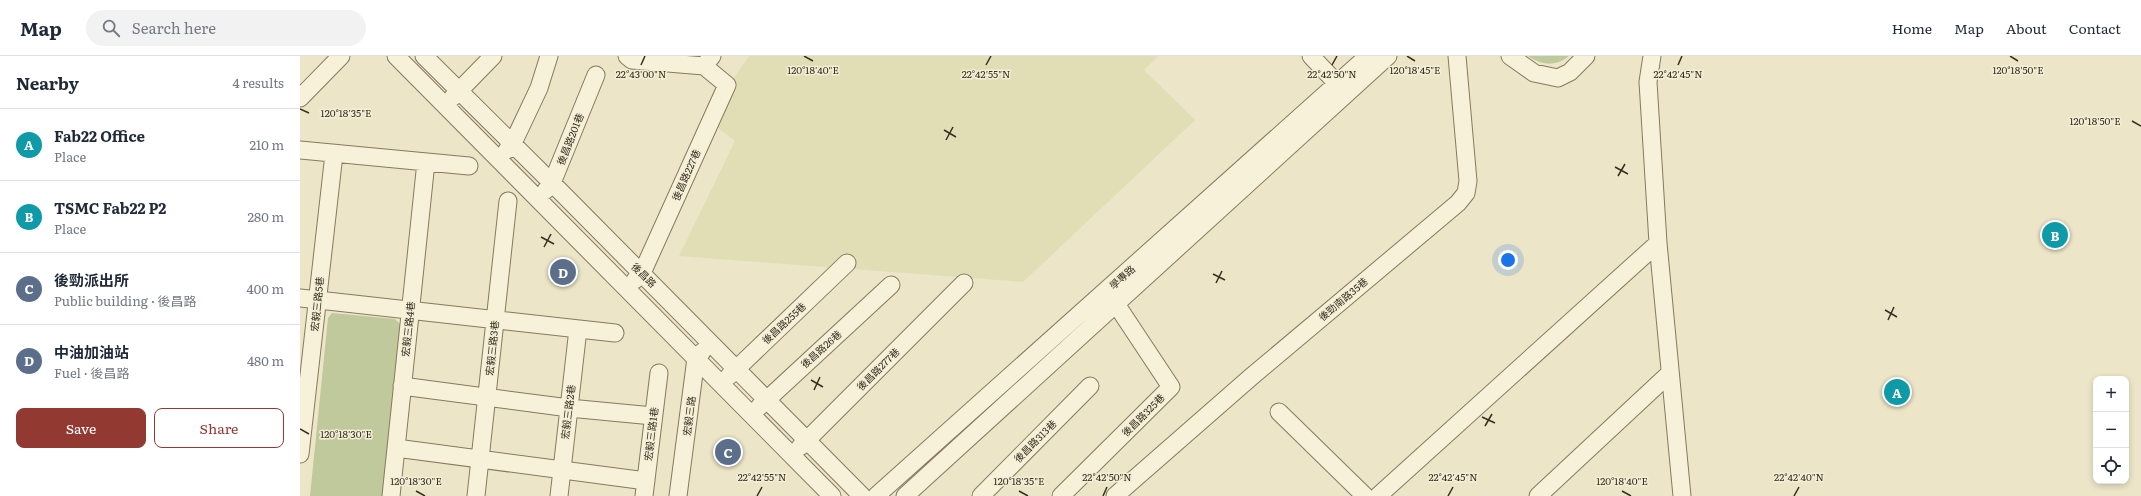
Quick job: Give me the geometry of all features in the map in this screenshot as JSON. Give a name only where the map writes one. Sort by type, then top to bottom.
[{"type":"street","points":[[300,98],[341,56]]},
{"type":"street","points":[[396,56],[832,496]]},
{"type":"street","name":"後昌路","points":[[424,56],[513,143],[862,496]]},
{"type":"street","points":[[445,105],[493,56]]},
{"type":"street","points":[[498,159],[513,143],[539,88],[549,56]]},
{"type":"street","points":[[1311,56],[1342,89]]},
{"type":"street","name":"學專路","points":[[906,496],[1116,304],[1342,89],[1368,56]]},
{"type":"street","name":"學專路","points":[[876,496],[1342,89],[1388,56]]},
{"type":"street","name":"後勁南路35巷","points":[[1115,496],[1251,377],[1458,203],[1466,193],[1468,181],[1457,56]]},
{"type":"street","points":[[1510,56],[1534,73],[1558,78],[1570,72],[1586,56]]},
{"type":"street","points":[[1652,56],[1648,82],[1658,243],[1682,496]]},
{"type":"street","name":"後昌路227巷","points":[[627,288],[642,273],[727,85],[708,61],[630,58]]},
{"type":"street","name":"後昌路201巷","points":[[538,199],[552,183],[596,75]]},
{"type":"street","points":[[300,150],[469,166]]},
{"type":"street","name":"宏毅三路5巷","points":[[300,448],[304,377],[317,300],[334,154]]},
{"type":"street","name":"宏毅三路4巷","points":[[391,496],[426,162]]},
{"type":"street","name":"宏毅三路3巷","points":[[476,496],[508,201]]},
{"type":"street","points":[[1378,496],[1658,243]]},
{"type":"street","name":"後昌路255巷","points":[[722,384],[736,368],[847,263]]},
{"type":"street","name":"後昌路277巷","points":[[792,455],[964,283]]},
{"type":"street","name":"後昌路26巷","points":[[752,414],[891,285]]},
{"type":"street","points":[[300,298],[410,309],[615,333]]},
{"type":"street","name":"後昌路325巷","points":[[1061,496],[1171,387],[1116,304]]},
{"type":"street","name":"宏毅三路2巷","points":[[559,496],[578,329]]},
{"type":"street","points":[[696,358],[712,343]]},
{"type":"street","name":"宏毅三路","points":[[678,496],[696,358]]},
{"type":"street","name":"宏毅三路1巷","points":[[645,488],[658,373]]},
{"type":"street","points":[[1538,496],[1670,374]]},
{"type":"street","points":[[402,386],[569,408],[653,416]]},
{"type":"street","name":"後昌路313巷","points":[[980,496],[1090,386]]},
{"type":"street","points":[[1279,412],[1364,496]]},
{"type":"street","points":[[396,448],[480,460],[562,469],[645,488]]},
{"type":"shaded area","points":[[749,56],[1158,56],[1144,70],[1195,120],[1023,282],[679,256],[735,141],[718,128],[733,79]]},
{"type":"green space","points":[[1528,56],[1569,56],[1559,62],[1548,64]]},
{"type":"green space","points":[[332,313],[395,319],[401,325],[382,496],[310,496],[328,318]]},
{"type":"place","name":"TSMC Fab22 P2","points":[[2055,235]]},
{"type":"place","name":"中油加油站","points":[[563,272]]},
{"type":"place","name":"Fab22 Office","points":[[1897,392]]},
{"type":"place","name":"後勁派出所","points":[[728,452]]}]
